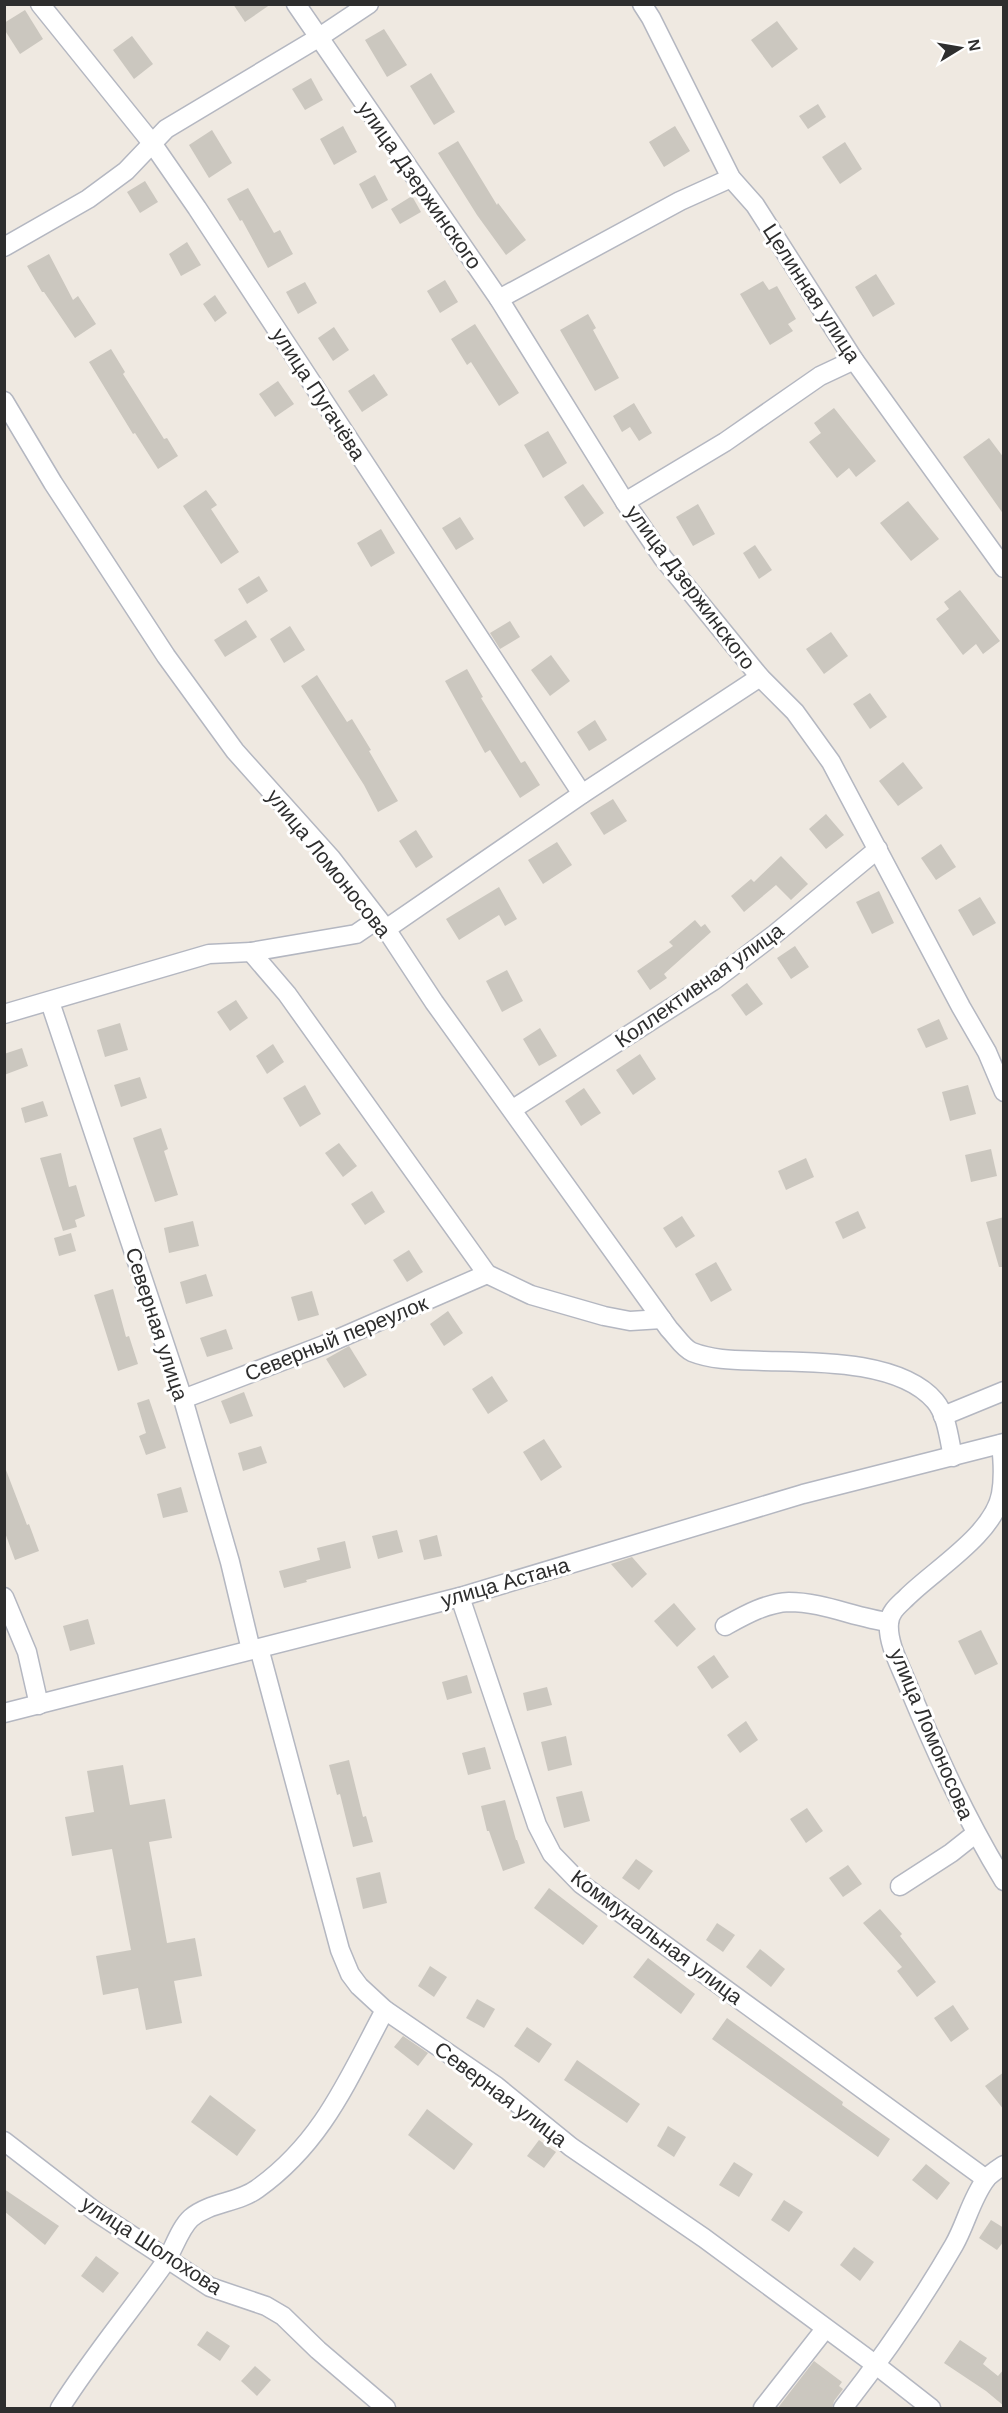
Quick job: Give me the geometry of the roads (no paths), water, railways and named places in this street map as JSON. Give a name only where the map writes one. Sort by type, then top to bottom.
[{"type":"street","name":"улица Пугачёва","points":[[40,4],[152,143],[197,208],[582,794]]},
{"type":"street","name":"улица Дзержинского","points":[[296,4],[499,299],[625,502],[663,558],[760,677],[795,712],[831,762],[987,1052],[1004,1092]]},
{"type":"street","points":[[4,247],[88,199],[126,171],[166,129],[318,38],[369,4]]},
{"type":"street","name":"Целинная улица","points":[[642,4],[731,178],[755,205],[854,360],[1004,568]]},
{"type":"street","points":[[499,299],[680,201],[731,178]]},
{"type":"street","points":[[625,502],[724,442],[820,376],[854,360]]},
{"type":"street","name":"улица Ломоносова","points":[[4,401],[53,483],[166,656],[236,751],[331,858],[382,924],[434,1002],[662,1319],[689,1351],[712,1358],[818,1362],[883,1371],[912,1383],[935,1400],[944,1416],[953,1457]]},
{"type":"street","points":[[4,1014],[209,954],[251,952],[356,934],[382,924],[760,677]]},
{"type":"street","name":"Коллективная улица","points":[[513,1109],[713,981],[775,934],[878,849]]},
{"type":"street","points":[[251,952],[286,994],[487,1274],[531,1295],[604,1316],[630,1322],[662,1319]]},
{"type":"street","name":"Северная улица","points":[[50,1002],[183,1399],[340,1950],[350,1974],[359,1986],[385,2010],[496,2086],[571,2147],[704,2238],[876,2366],[928,2408]]},
{"type":"street","name":"Северный переулок","points":[[183,1399],[324,1345],[487,1274]]},
{"type":"street","points":[[944,1416],[1004,1391]]},
{"type":"street","name":"улица Ломоносова","points":[[1002,1444],[1001,1496],[987,1522],[966,1548],[918,1585],[893,1610],[889,1622],[890,1634],[901,1668],[951,1786],[975,1834],[1004,1881]]},
{"type":"street","name":"улица Астана","points":[[4,1713],[460,1597],[803,1494],[1002,1444]]},
{"type":"street","points":[[4,1597],[27,1652],[39,1705]]},
{"type":"street","name":"Коммунальная улица","points":[[460,1597],[537,1826],[552,1854],[580,1884],[986,2179]]},
{"type":"street","points":[[725,1626],[754,1610],[788,1602],[820,1606],[872,1620],[889,1622]]},
{"type":"street","points":[[900,1886],[951,1853],[975,1834]]},
{"type":"street","points":[[60,2409],[98,2350],[166,2259],[189,2219],[206,2208],[255,2191],[295,2159],[327,2118],[385,2010]]},
{"type":"street","name":"улица Шолохова","points":[[4,2141],[96,2212],[210,2287],[266,2306],[283,2316],[386,2409]]},
{"type":"street","points":[[843,2409],[876,2366],[954,2244],[965,2224],[972,2203],[986,2179],[1004,2164]]},
{"type":"street","points":[[764,2408],[825,2329]]}]
